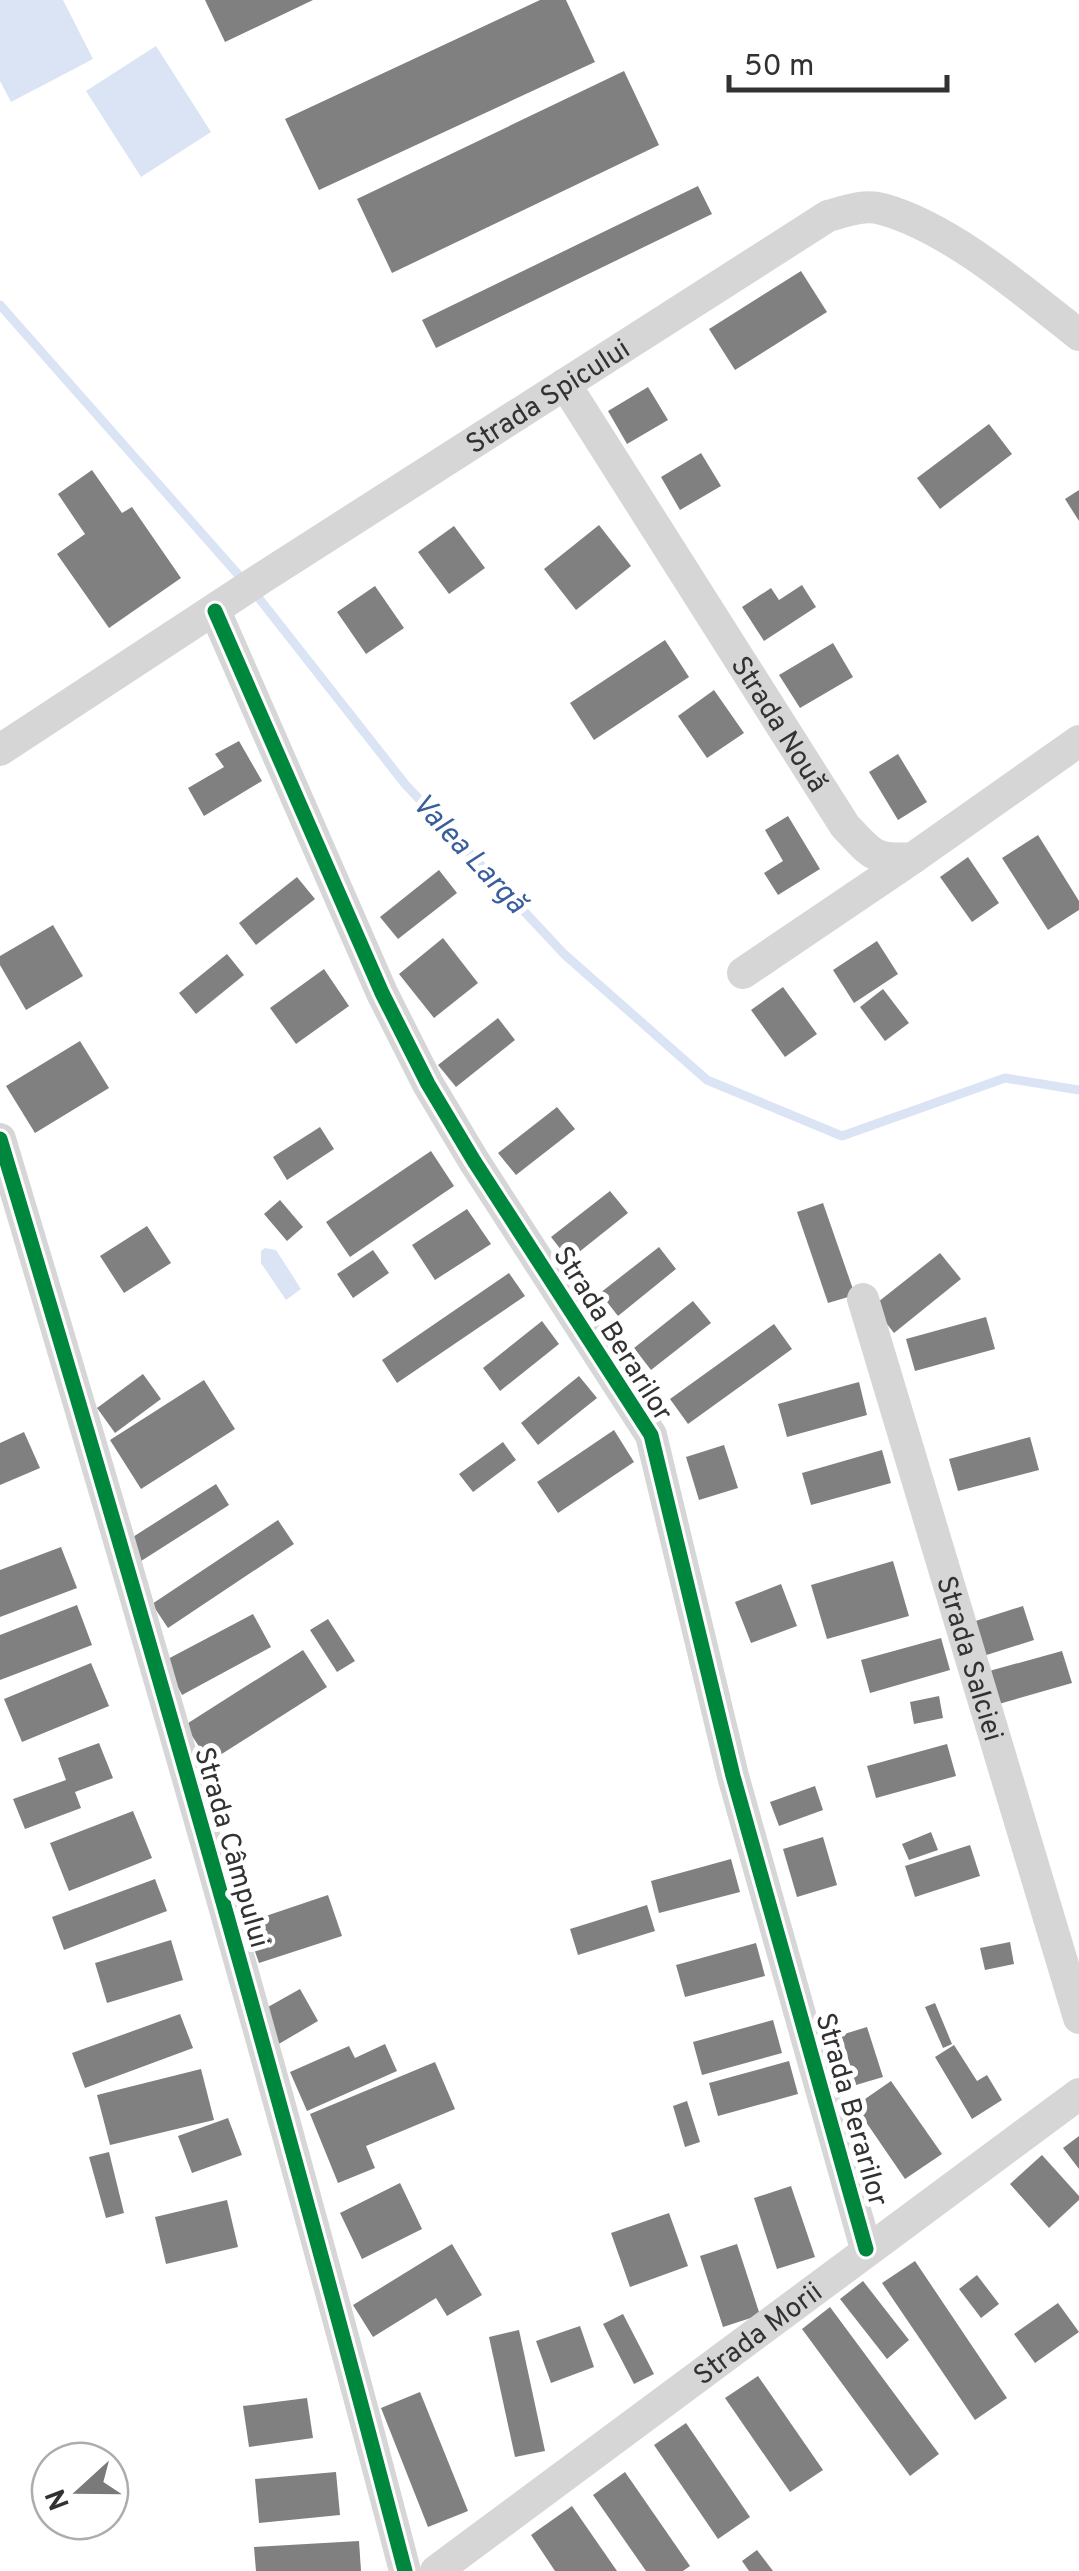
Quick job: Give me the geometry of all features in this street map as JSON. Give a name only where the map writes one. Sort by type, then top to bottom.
[{"type":"street","name":"Strada Spicului","points":[[225,603],[828,216],[858,208],[880,208],[924,226],[1017,285],[1079,335]]},
{"type":"street","name":"Strada Nouă","points":[[565,384],[845,826],[886,860],[914,858]]},
{"type":"street","points":[[0,750],[225,603]]},
{"type":"street","name":"Strada Berarilor","points":[[225,603],[382,993],[428,1084],[651,1435],[733,1776],[866,2249]]},
{"type":"street","points":[[743,973],[1079,741]]},
{"type":"street","name":"Strada Câmpului","points":[[0,1140],[132,1579],[330,2283],[405,2571]]},
{"type":"street","name":"Strada Salciei","points":[[863,1299],[1079,2018]]},
{"type":"street","name":"Strada Morii","points":[[436,2571],[1079,2094]]},
{"type":"water","points":[[0,0],[63,0],[93,59],[11,102],[0,81]]},
{"type":"water","points":[[156,46],[211,132],[141,177],[86,91]]},
{"type":"water","points":[[276,1250],[301,1289],[286,1300],[261,1263],[261,1251]]},
{"type":"building","points":[[205,0],[313,0],[225,42]]},
{"type":"building","points":[[540,0],[566,0],[595,62],[319,190],[285,119]]},
{"type":"building","points":[[624,71],[659,145],[392,273],[357,199]]},
{"type":"building","points":[[698,186],[712,214],[436,348],[422,320]]},
{"type":"building","points":[[801,271],[827,312],[735,370],[709,329]]},
{"type":"building","points":[[648,387],[668,420],[627,444],[608,411]]},
{"type":"building","points":[[989,424],[1012,454],[940,509],[917,478]]},
{"type":"building","points":[[701,453],[721,486],[680,510],[661,477]]},
{"type":"building","points":[[92,470],[122,513],[132,507],[181,578],[109,628],[57,554],[85,534],[58,494]]},
{"type":"building","points":[[1079,490],[1079,521],[1065,499]]},
{"type":"building","points":[[599,525],[631,566],[576,610],[544,569]]},
{"type":"building","points":[[454,526],[485,568],[449,594],[418,552]]},
{"type":"building","points":[[802,585],[816,607],[764,641],[742,607],[771,588],[779,600]]},
{"type":"building","points":[[375,586],[404,628],[366,654],[337,612]]},
{"type":"building","points":[[665,640],[689,677],[594,740],[570,703]]},
{"type":"building","points":[[833,643],[853,677],[800,708],[779,675]]},
{"type":"building","points":[[714,690],[744,733],[707,758],[678,716]]},
{"type":"building","points":[[239,741],[262,781],[204,816],[188,788],[224,767],[215,754]]},
{"type":"building","points":[[898,754],[927,802],[898,820],[869,772]]},
{"type":"building","points":[[788,816],[820,869],[778,895],[764,873],[783,861],[765,830]]},
{"type":"building","points":[[1038,835],[1079,901],[1079,910],[1048,930],[1002,858]]},
{"type":"building","points":[[968,857],[999,903],[972,922],[940,877]]},
{"type":"building","points":[[439,870],[457,893],[398,939],[380,917]]},
{"type":"building","points":[[297,877],[315,899],[256,945],[239,923]]},
{"type":"building","points":[[53,925],[83,976],[26,1010],[0,965],[0,956]]},
{"type":"building","points":[[443,938],[478,983],[434,1018],[399,974]]},
{"type":"building","points":[[877,941],[898,974],[854,1003],[833,970]]},
{"type":"building","points":[[227,954],[244,975],[196,1014],[179,993]]},
{"type":"building","points":[[324,969],[349,1006],[296,1044],[270,1008]]},
{"type":"building","points":[[783,987],[817,1034],[785,1057],[751,1010]]},
{"type":"building","points":[[883,989],[909,1023],[885,1041],[860,1007]]},
{"type":"building","points":[[498,1018],[515,1040],[456,1087],[438,1065]]},
{"type":"building","points":[[80,1041],[109,1088],[35,1133],[6,1086]]},
{"type":"building","points":[[557,1107],[575,1129],[516,1175],[498,1153]]},
{"type":"building","points":[[320,1127],[334,1149],[287,1180],[273,1157]]},
{"type":"building","points":[[431,1151],[454,1186],[350,1257],[326,1222]]},
{"type":"building","points":[[610,1191],[628,1213],[569,1260],[551,1237]]},
{"type":"building","points":[[280,1200],[303,1227],[287,1241],[264,1214]]},
{"type":"building","points":[[823,1203],[855,1295],[828,1303],[797,1212]]},
{"type":"building","points":[[467,1209],[491,1244],[435,1280],[412,1245]]},
{"type":"building","points":[[147,1226],[171,1263],[124,1293],[100,1256]]},
{"type":"building","points":[[659,1247],[676,1269],[618,1316],[600,1293]]},
{"type":"building","points":[[373,1250],[389,1273],[353,1298],[337,1274]]},
{"type":"building","points":[[940,1253],[961,1279],[894,1333],[873,1306]]},
{"type":"building","points":[[509,1273],[525,1296],[397,1383],[382,1360]]},
{"type":"building","points":[[693,1301],[711,1323],[651,1370],[634,1348]]},
{"type":"building","points":[[986,1317],[995,1349],[915,1371],[906,1339]]},
{"type":"building","points":[[542,1321],[559,1344],[500,1391],[483,1368]]},
{"type":"building","points":[[774,1324],[792,1349],[688,1424],[670,1399]]},
{"type":"building","points":[[143,1374],[161,1399],[115,1433],[97,1408]]},
{"type":"building","points":[[579,1376],[597,1398],[538,1445],[521,1423]]},
{"type":"building","points":[[204,1380],[235,1429],[141,1489],[110,1440]]},
{"type":"building","points":[[859,1382],[867,1415],[787,1437],[778,1404]]},
{"type":"building","points":[[614,1430],[634,1462],[558,1513],[537,1482]]},
{"type":"building","points":[[24,1432],[40,1468],[0,1485],[0,1443]]},
{"type":"building","points":[[1030,1437],[1039,1470],[958,1491],[949,1459]]},
{"type":"building","points":[[503,1442],[516,1460],[473,1492],[459,1474]]},
{"type":"building","points":[[724,1445],[738,1488],[699,1500],[686,1457]]},
{"type":"building","points":[[882,1450],[891,1483],[811,1505],[802,1473]]},
{"type":"building","points":[[216,1484],[229,1505],[138,1563],[125,1542]]},
{"type":"building","points":[[278,1520],[294,1544],[168,1628],[152,1604]]},
{"type":"building","points":[[61,1547],[77,1588],[0,1617],[0,1570]]},
{"type":"building","points":[[893,1561],[909,1616],[827,1639],[811,1585]]},
{"type":"building","points":[[781,1584],[797,1626],[751,1643],[735,1602]]},
{"type":"building","points":[[77,1605],[92,1645],[0,1680],[0,1635]]},
{"type":"building","points":[[1023,1606],[1034,1640],[977,1658],[966,1624]]},
{"type":"building","points":[[253,1614],[271,1647],[182,1695],[164,1661]]},
{"type":"building","points":[[328,1619],[355,1661],[337,1672],[310,1630]]},
{"type":"building","points":[[941,1638],[950,1670],[870,1693],[861,1660]]},
{"type":"building","points":[[303,1650],[327,1687],[209,1762],[185,1725]]},
{"type":"building","points":[[1062,1651],[1072,1683],[992,1706],[982,1673]]},
{"type":"building","points":[[91,1663],[109,1706],[22,1742],[4,1699]]},
{"type":"building","points":[[939,1696],[943,1718],[914,1724],[910,1702]]},
{"type":"building","points":[[99,1743],[113,1778],[75,1792],[81,1808],[25,1829],[13,1799],[66,1780],[58,1758]]},
{"type":"building","points":[[947,1744],[956,1776],[876,1798],[867,1766]]},
{"type":"building","points":[[815,1786],[823,1810],[779,1826],[770,1802]]},
{"type":"building","points":[[133,1811],[152,1858],[69,1891],[50,1843]]},
{"type":"building","points":[[931,1832],[938,1850],[909,1860],[902,1844]]},
{"type":"building","points":[[823,1837],[837,1885],[797,1897],[783,1849]]},
{"type":"building","points":[[970,1845],[980,1876],[915,1897],[905,1866]]},
{"type":"building","points":[[731,1859],[740,1892],[659,1913],[651,1881]]},
{"type":"building","points":[[155,1879],[167,1911],[64,1950],[52,1917]]},
{"type":"building","points":[[328,1895],[342,1936],[259,1963],[245,1923]]},
{"type":"building","points":[[647,1905],[655,1931],[578,1955],[570,1929]]},
{"type":"building","points":[[171,1940],[183,1980],[107,2003],[95,1963]]},
{"type":"building","points":[[1010,1942],[1014,1964],[985,1970],[980,1948]]},
{"type":"building","points":[[756,1943],[765,1976],[685,1997],[676,1965]]},
{"type":"building","points":[[300,1989],[318,2021],[277,2045],[259,2012]]},
{"type":"building","points":[[935,2003],[952,2044],[943,2048],[925,2007]]},
{"type":"building","points":[[180,2014],[193,2048],[85,2088],[72,2053]]},
{"type":"building","points":[[773,2020],[782,2053],[702,2075],[693,2042]]},
{"type":"building","points":[[867,2027],[883,2077],[856,2085],[841,2035]]},
{"type":"building","points":[[385,2044],[397,2071],[307,2111],[290,2072],[349,2046],[355,2058]]},
{"type":"building","points":[[954,2045],[977,2081],[987,2075],[1002,2100],[972,2119],[935,2057]]},
{"type":"building","points":[[789,2061],[798,2094],[718,2116],[709,2083]]},
{"type":"building","points":[[435,2062],[455,2109],[366,2146],[375,2168],[338,2183],[310,2114]]},
{"type":"building","points":[[201,2069],[214,2120],[110,2145],[97,2095]]},
{"type":"building","points":[[891,2081],[942,2154],[905,2179],[855,2106]]},
{"type":"building","points":[[687,2101],[700,2142],[685,2147],[673,2106]]},
{"type":"building","points":[[228,2118],[242,2155],[192,2173],[178,2136]]},
{"type":"building","points":[[1079,2136],[1079,2169],[1063,2148]]},
{"type":"building","points":[[109,2152],[124,2213],[106,2218],[89,2157]]},
{"type":"building","points":[[1042,2155],[1079,2196],[1049,2228],[1010,2184]]},
{"type":"building","points":[[400,2183],[422,2229],[362,2259],[340,2213]]},
{"type":"building","points":[[791,2186],[815,2257],[777,2269],[754,2198]]},
{"type":"building","points":[[227,2200],[238,2247],[166,2264],[155,2217]]},
{"type":"building","points":[[669,2213],[688,2266],[630,2287],[611,2233]]},
{"type":"building","points":[[452,2244],[482,2295],[447,2316],[436,2298],[373,2337],[353,2305]]},
{"type":"building","points":[[737,2244],[760,2315],[723,2327],[700,2256]]},
{"type":"building","points":[[915,2261],[1007,2398],[975,2420],[882,2283]]},
{"type":"building","points":[[977,2275],[999,2304],[981,2318],[959,2289]]},
{"type":"building","points":[[863,2281],[909,2340],[887,2359],[840,2299]]},
{"type":"building","points":[[1058,2303],[1079,2332],[1035,2363],[1014,2334]]},
{"type":"building","points":[[830,2307],[939,2454],[910,2476],[802,2329]]},
{"type":"building","points":[[623,2314],[654,2374],[634,2384],[603,2324]]},
{"type":"building","points":[[580,2326],[594,2367],[551,2383],[536,2341]]},
{"type":"building","points":[[519,2330],[545,2451],[515,2457],[489,2337]]},
{"type":"building","points":[[758,2376],[823,2470],[790,2492],[725,2398]]},
{"type":"building","points":[[420,2392],[468,2511],[428,2527],[381,2408]]},
{"type":"building","points":[[307,2398],[313,2438],[249,2447],[243,2406]]},
{"type":"building","points":[[686,2423],[750,2517],[718,2539],[654,2445]]},
{"type":"building","points":[[336,2472],[340,2515],[259,2523],[255,2479]]},
{"type":"building","points":[[625,2472],[690,2566],[683,2571],[646,2571],[593,2495]]},
{"type":"building","points":[[572,2506],[617,2571],[555,2571],[531,2535]]},
{"type":"building","points":[[359,2541],[361,2571],[256,2571],[254,2547]]},
{"type":"building","points":[[757,2550],[773,2571],[749,2571],[742,2561]]},
{"type":"waterway","name":"Valea Largă","points":[[0,305],[243,580]]},
{"type":"waterway","name":"Valea Largă","points":[[254,592],[405,784],[564,954],[707,1080],[842,1136],[1005,1078],[1079,1090]]},
{"type":"cycle path","points":[[215,611],[382,993],[428,1084],[651,1435],[733,1776],[866,2249]]},
{"type":"cycle path","points":[[0,1139],[209,1853],[405,2571]]}]
